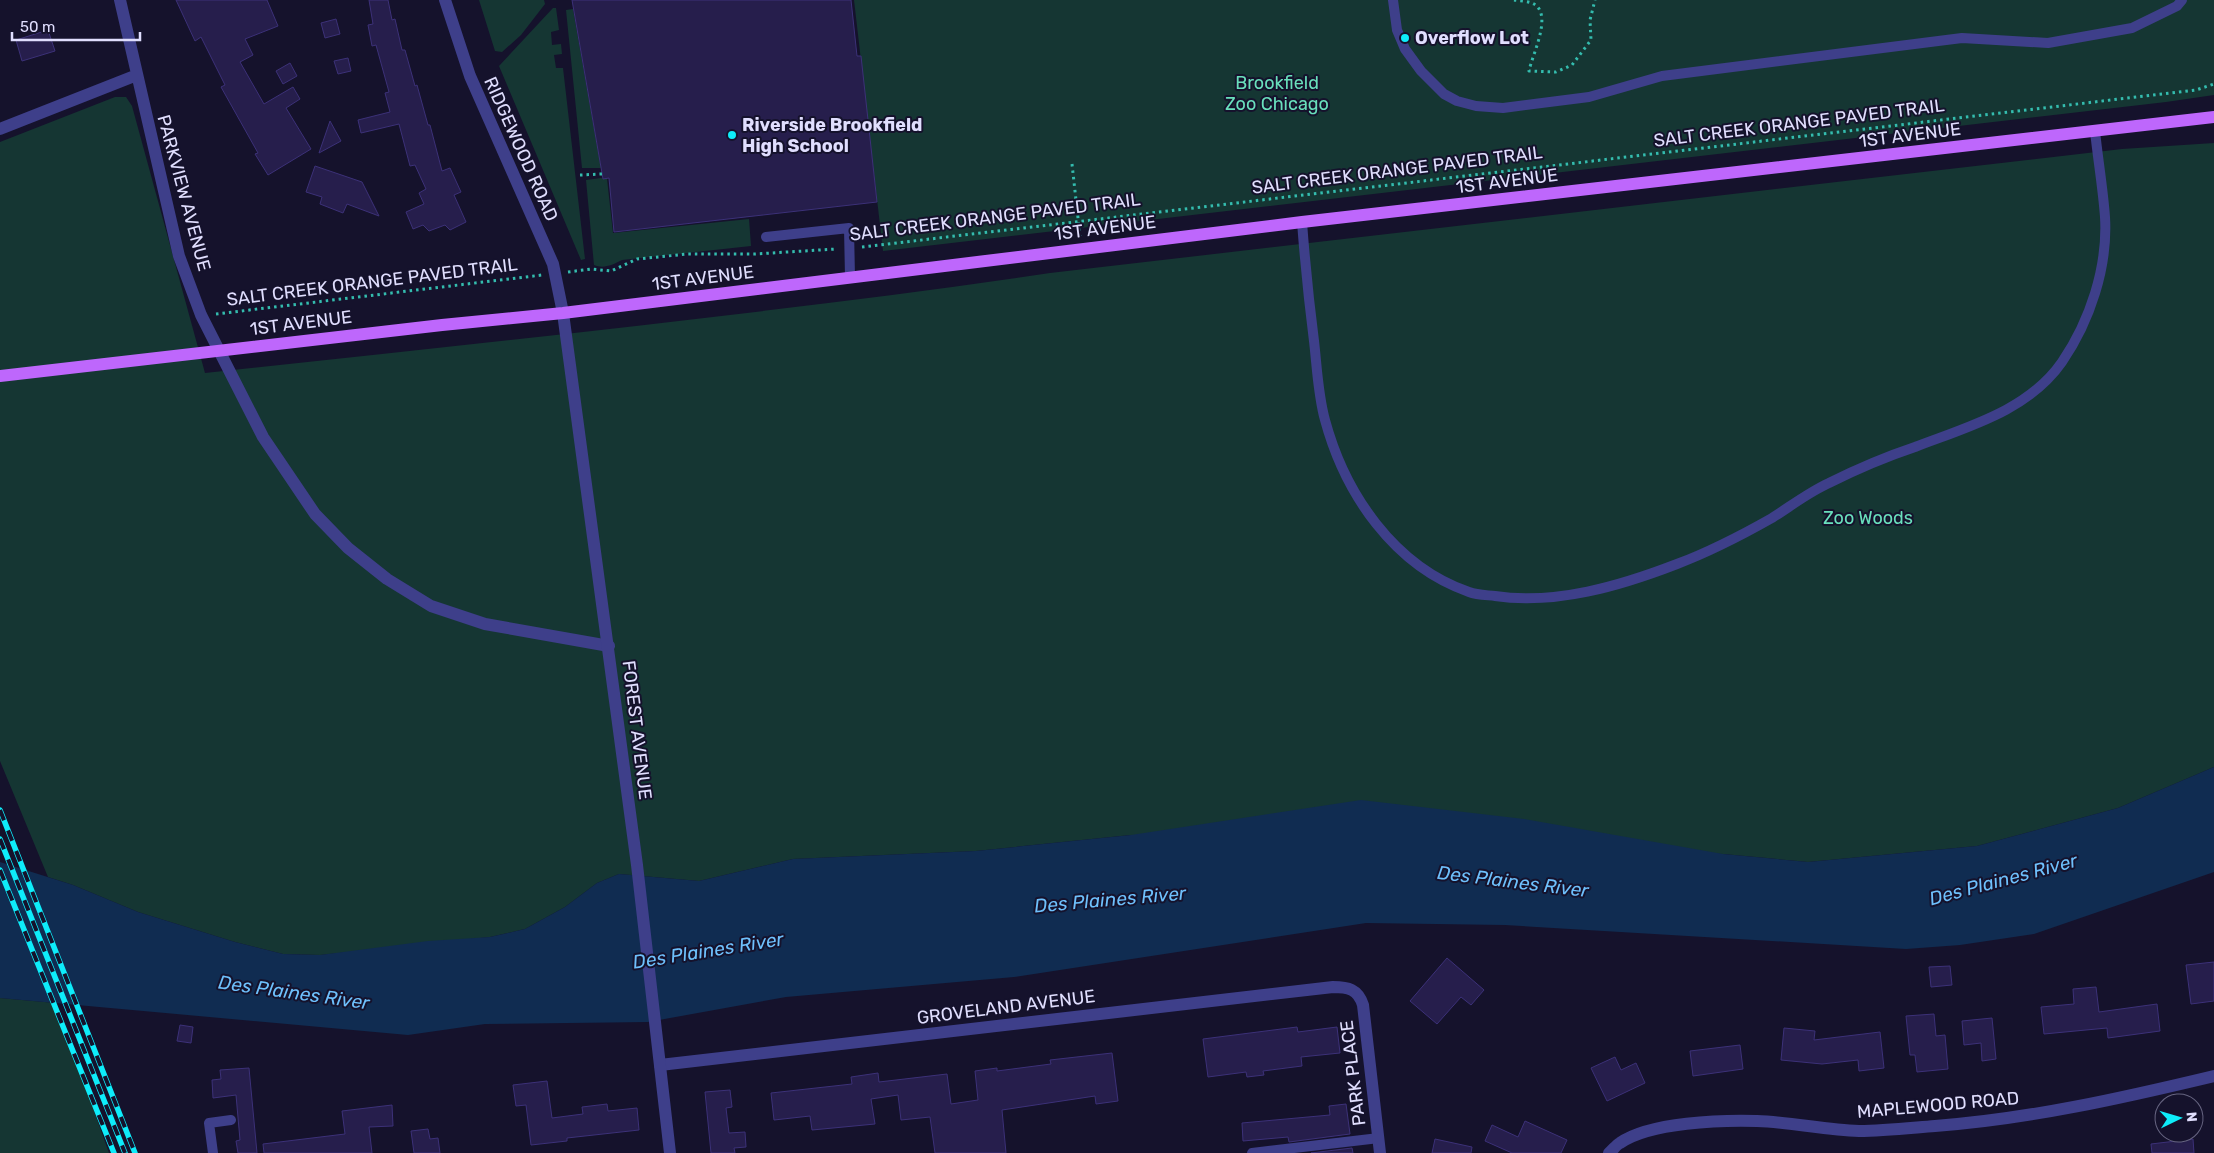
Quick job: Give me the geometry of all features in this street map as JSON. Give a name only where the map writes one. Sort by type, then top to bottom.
[{"type":"main road","name":"1ST AVENUE","points":[[0,376],[563,312],[1302,222],[2214,116]]},
{"type":"street","name":"PARKVIEW AVENUE","points":[[120,0],[179,256],[201,315],[263,437],[316,514],[348,548],[387,579],[431,606],[485,624],[609,646]]},
{"type":"street","name":"RIDGEWOOD ROAD","points":[[446,0],[470,76],[552,264],[563,312]]},
{"type":"street","points":[[0,129],[137,75]]},
{"type":"street","name":"FOREST AVENUE","points":[[563,312],[637,865],[670,1153]]},
{"type":"street","name":"GROVELAND AVENUE","points":[[660,1065],[1333,987],[1349,988],[1356,992]]},
{"type":"street","name":"PARK PLACE","points":[[1356,992],[1363,1005],[1380,1153]]},
{"type":"street","name":"MAPLEWOOD ROAD","points":[[1609,1153],[1621,1142],[1680,1124],[1757,1121],[1860,1131],[1945,1126],[2001,1120],[2066,1108],[2214,1076]]},
{"type":"lane","points":[[1392,0],[1398,30],[1405,49],[1421,70],[1444,94],[1457,101],[1476,106],[1503,108],[1589,97],[1662,76],[1962,38],[2048,43],[2132,28],[2177,6],[2182,0]]},
{"type":"lane","points":[[1302,222],[1318,384],[1324,418],[1336,456],[1354,492],[1375,524],[1405,554],[1437,577],[1471,593],[1510,598],[1584,593],[1670,567],[1705,552],[1771,518],[1823,485],[1988,419],[2017,403],[2042,384],[2061,362],[2076,335],[2090,306],[2099,280],[2105,246],[2105,219],[2095,131]]},
{"type":"lane","points":[[766,238],[849,228],[850,277]]},
{"type":"lane","points":[[213,1153],[210,1123],[231,1120]]},
{"type":"lane","points":[[1252,1153],[1379,1138]]},
{"type":"path","points":[[1514,0],[1533,4],[1540,10],[1542,23],[1529,71],[1556,72],[1572,65],[1591,40],[1590,20],[1595,0]]},
{"type":"path","name":"SALT CREEK ORANGE PAVED TRAIL","points":[[584,270],[611,271],[637,259],[688,254],[754,254],[849,248],[2004,114],[2196,90],[2214,84]]},
{"type":"path","points":[[1072,164],[1081,249]]},
{"type":"path","points":[[580,175],[602,174]]},
{"type":"path","name":"SALT CREEK ORANGE PAVED TRAIL","points":[[215,314],[532,276]]},
{"type":"green space","points":[[479,0],[544,0],[545,4],[521,35],[502,52],[495,51]]},
{"type":"green space","name":"Brookfield Zoo Chicago","points":[[854,0],[2214,0],[2214,95],[883,251]]},
{"type":"green space","points":[[553,8],[556,8],[559,30],[551,32],[552,45],[561,44],[562,54],[554,55],[556,68],[563,68],[585,259],[581,260],[499,66]]},
{"type":"green space","points":[[573,9],[601,168],[582,168],[566,10]]},
{"type":"green space","name":"Zoo Woods","points":[[115,97],[126,97],[132,106],[205,373],[840,302],[1050,273],[2122,149],[2214,143],[2214,767],[2118,808],[1977,846],[1808,862],[1723,854],[1131,835],[976,851],[793,859],[699,881],[619,874],[597,883],[565,907],[525,929],[490,937],[320,955],[283,954],[235,942],[138,912],[73,885],[48,877],[0,761],[0,142]]},
{"type":"green space","points":[[607,179],[613,233],[749,219],[751,246],[622,260],[605,266],[594,265],[586,180]]},
{"type":"green space","points":[[0,998],[56,1003],[109,1153],[0,1153]]},
{"type":"water","name":"Des Plaines River","points":[[2214,767],[2214,872],[2034,934],[1960,945],[1906,949],[1505,925],[1366,923],[1014,977],[786,997],[648,1022],[485,1024],[408,1035],[0,998],[0,862],[73,885],[138,912],[235,942],[283,954],[320,955],[428,941],[490,937],[525,929],[565,907],[597,883],[619,874],[699,881],[793,859],[976,851],[1131,835],[1361,800],[1524,819],[1723,854],[1808,862],[1977,846],[2118,808]]},
{"type":"building","points":[[176,0],[267,0],[278,26],[245,39],[253,55],[240,62],[264,104],[293,87],[300,99],[286,108],[311,149],[268,175],[255,154],[258,153],[221,87],[225,85],[201,37],[195,41]]},
{"type":"building","points":[[369,0],[388,0],[392,20],[395,19],[402,50],[405,50],[428,125],[430,125],[442,171],[450,168],[461,192],[454,195],[466,222],[450,230],[445,225],[429,231],[423,225],[413,229],[406,212],[424,204],[419,193],[426,189],[415,165],[410,166],[399,124],[361,133],[358,120],[390,112],[385,93],[389,92],[376,45],[372,46],[368,25],[373,24]]},
{"type":"building","name":"Riverside Brookfield High School","points":[[572,0],[851,0],[857,56],[861,56],[877,202],[614,232],[609,178],[603,179]]},
{"type":"building","points":[[336,19],[340,34],[325,38],[321,23]]},
{"type":"building","points":[[48,30],[55,51],[22,61],[16,40]]},
{"type":"building","points":[[348,58],[351,71],[338,74],[334,61]]},
{"type":"building","points":[[290,63],[297,76],[283,84],[276,71]]},
{"type":"building","points":[[330,121],[341,141],[319,153]]},
{"type":"building","points":[[315,166],[362,182],[379,216],[347,204],[343,213],[320,204],[322,197],[306,192]]},
{"type":"building","points":[[1447,958],[1484,990],[1471,1005],[1461,997],[1437,1024],[1410,1001]]},
{"type":"building","points":[[2214,962],[2214,1001],[2191,1004],[2186,965]]},
{"type":"building","points":[[1950,966],[1952,985],[1931,987],[1929,967]]},
{"type":"building","points":[[2096,987],[2099,1012],[2157,1004],[2160,1031],[2108,1038],[2107,1028],[2044,1034],[2041,1007],[2074,1004],[2073,989]]},
{"type":"building","points":[[1934,1014],[1936,1036],[1945,1035],[1948,1069],[1917,1072],[1915,1055],[1910,1055],[1906,1016]]},
{"type":"building","points":[[1992,1018],[1996,1059],[1982,1061],[1981,1043],[1964,1045],[1962,1021]]},
{"type":"building","points":[[180,1025],[193,1027],[191,1043],[177,1041]]},
{"type":"building","points":[[1297,1027],[1298,1032],[1337,1027],[1340,1053],[1301,1057],[1302,1066],[1263,1071],[1264,1075],[1247,1077],[1246,1072],[1208,1077],[1203,1039]]},
{"type":"building","points":[[1784,1028],[1815,1031],[1814,1040],[1880,1032],[1884,1068],[1859,1071],[1858,1060],[1822,1064],[1781,1060]]},
{"type":"building","points":[[1740,1045],[1743,1069],[1693,1076],[1690,1051]]},
{"type":"building","points":[[1112,1053],[1118,1101],[1096,1104],[1095,1096],[1002,1110],[1006,1153],[935,1153],[930,1117],[901,1120],[898,1095],[871,1099],[875,1124],[812,1130],[810,1116],[774,1120],[771,1093],[852,1084],[851,1077],[878,1073],[879,1082],[947,1074],[951,1104],[978,1100],[975,1071],[997,1068],[997,1071],[1051,1064],[1050,1060]]},
{"type":"building","points":[[1615,1057],[1621,1070],[1636,1063],[1645,1083],[1607,1101],[1591,1068]]},
{"type":"building","points":[[249,1068],[257,1153],[238,1153],[236,1141],[240,1140],[236,1095],[213,1098],[212,1080],[221,1079],[220,1070]]},
{"type":"building","points":[[547,1081],[552,1118],[583,1114],[582,1107],[607,1104],[608,1111],[637,1108],[639,1130],[567,1138],[567,1141],[531,1145],[526,1105],[516,1106],[513,1085]]},
{"type":"building","points":[[730,1090],[732,1107],[726,1108],[729,1133],[745,1132],[746,1147],[734,1148],[735,1153],[711,1153],[705,1092]]},
{"type":"building","points":[[1346,1104],[1350,1134],[1289,1142],[1288,1137],[1243,1141],[1242,1123],[1330,1115],[1329,1106]]},
{"type":"building","points":[[392,1105],[393,1126],[369,1127],[372,1153],[264,1153],[263,1144],[345,1134],[342,1111]]},
{"type":"building","points":[[1525,1121],[1567,1140],[1561,1153],[1512,1153],[1485,1141],[1492,1125],[1518,1137]]},
{"type":"building","points":[[428,1129],[430,1139],[438,1138],[440,1153],[414,1153],[411,1131]]},
{"type":"building","points":[[1435,1139],[1472,1147],[1471,1153],[1432,1153]]},
{"type":"building","points":[[2193,1143],[2194,1153],[2152,1153],[2151,1144]]},
{"type":"building","points":[[1352,1148],[1353,1153],[1311,1153]]},
{"type":"railway","points":[[0,810],[135,1153]]},
{"type":"railway","points":[[0,839],[125,1153]]},
{"type":"railway","points":[[0,870],[114,1153]]},
{"type":"place","name":"Overflow Lot","points":[[1405,38]]},
{"type":"place","name":"Riverside Brookfield High School","points":[[732,135]]}]
